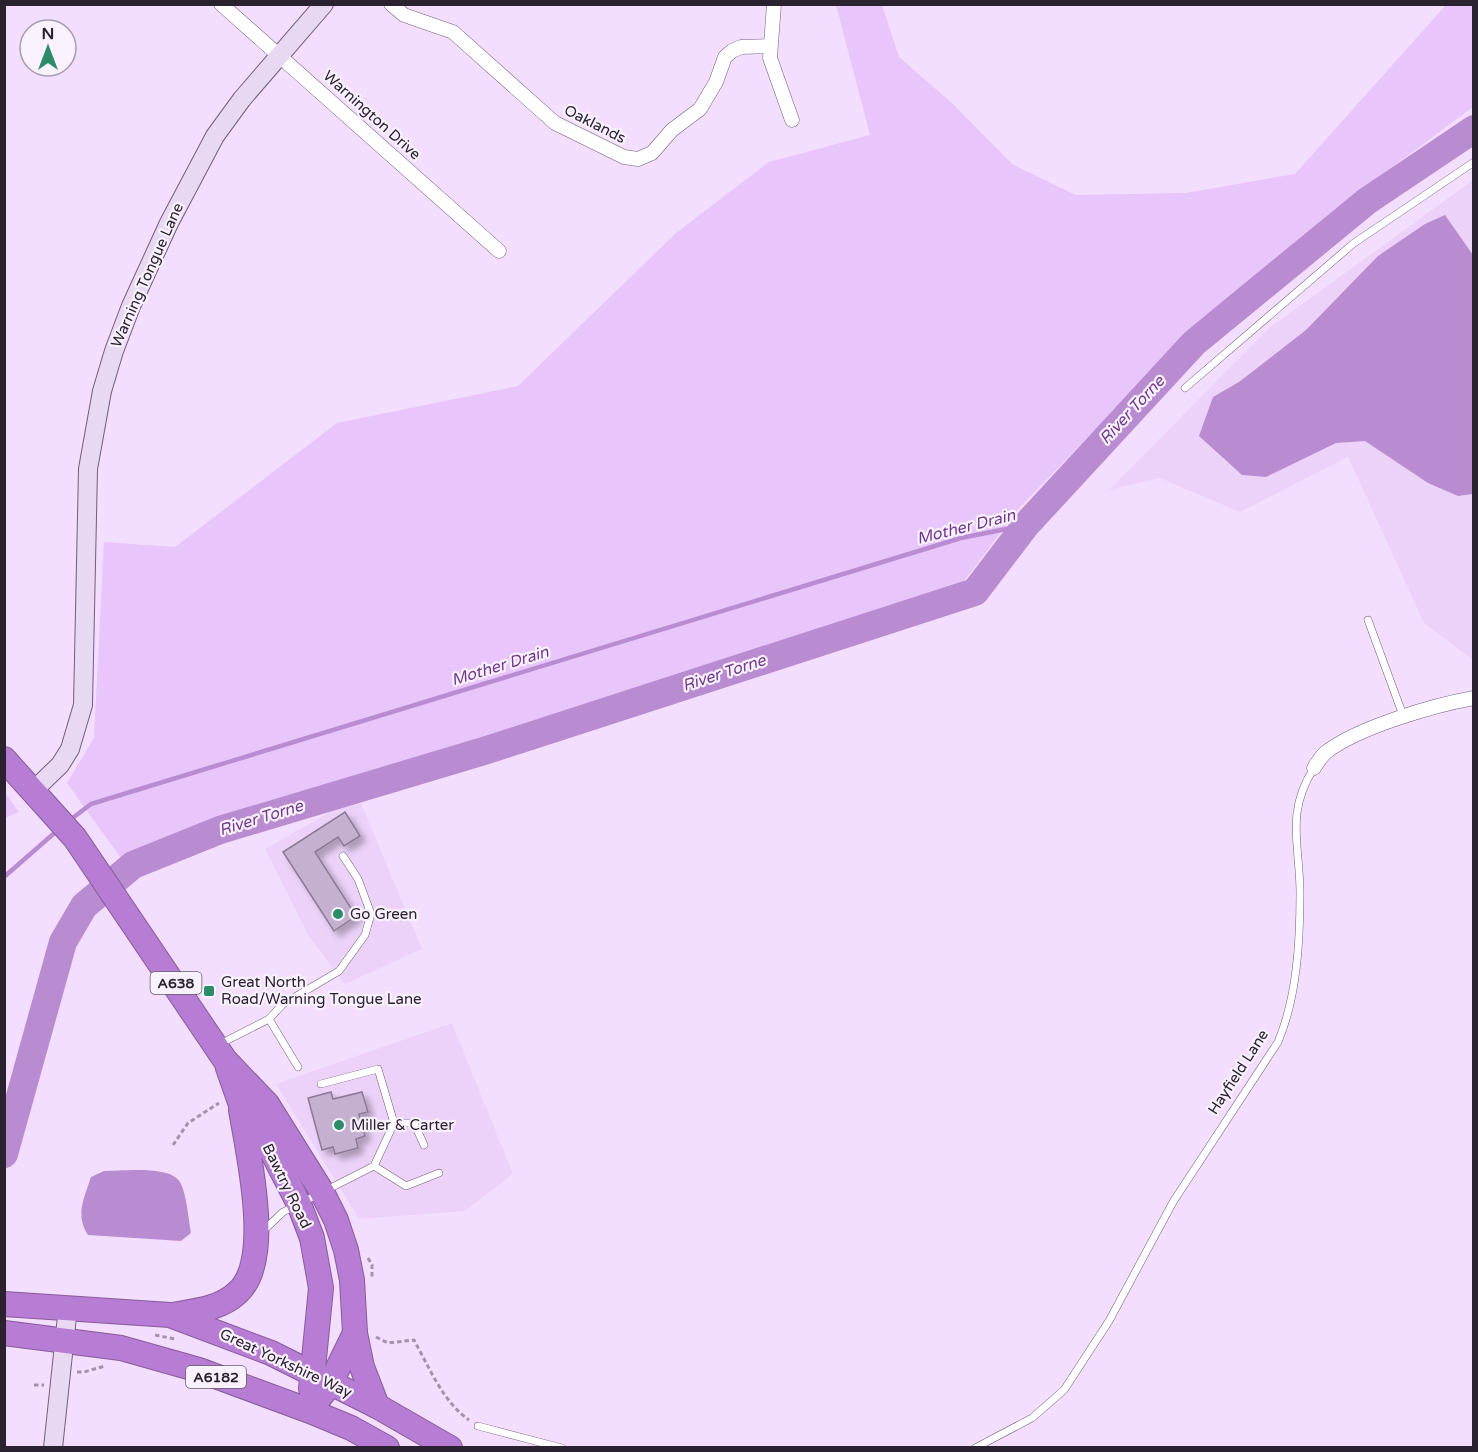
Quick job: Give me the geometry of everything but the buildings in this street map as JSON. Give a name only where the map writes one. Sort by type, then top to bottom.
[{"type":"highway","name":"Bawtry Road","points":[[4,759],[56,814],[75,838],[221,1053],[267,1104],[322,1192],[336,1220],[346,1250],[363,1334],[362,1368],[377,1406]]},
{"type":"highway","name":"Bawtry Road","points":[[221,1053],[239,1098],[269,1146],[299,1204],[312,1238],[321,1288],[321,1379],[310,1411]]},
{"type":"highway","points":[[170,1315],[221,1304],[238,1293],[248,1280],[258,1240],[239,1098]]},
{"type":"highway","name":"Great Yorkshire Way","points":[[10,1304],[68,1306],[170,1315],[261,1349],[377,1406],[450,1448]]},
{"type":"highway","name":"A6182","points":[[5,1333],[121,1348],[200,1370],[351,1428],[387,1448]]},
{"type":"highway","name":"Bawtry Road","points":[[321,1379],[363,1334]]},
{"type":"street","name":"Warnington Drive","points":[[221,4],[499,251]]},
{"type":"street","name":"Warning Tongue Lane","points":[[34,790],[60,765],[70,749],[83,705],[88,469],[102,392],[114,351],[168,222],[210,146],[242,99],[324,4]]},
{"type":"street","name":"Oaklands","points":[[391,4],[404,15],[453,32],[555,123],[624,157],[638,159],[652,153],[672,130],[700,109],[716,82],[725,57],[732,51],[741,47],[770,46]]},
{"type":"street","points":[[774,4],[770,58],[792,120]]},
{"type":"street","name":"Hayfield Lane","points":[[1314,768],[1324,754],[1365,731],[1451,702],[1473,698]]},
{"type":"street","points":[[54,1448],[68,1306]]},
{"type":"lane","points":[[1185,388],[1354,243],[1473,162]]},
{"type":"lane","points":[[1368,620],[1404,718]]},
{"type":"lane","name":"Hayfield Lane","points":[[975,1448],[1032,1418],[1064,1390],[1103,1330],[1173,1202],[1278,1042],[1288,1020],[1298,939],[1300,892],[1295,818],[1304,783],[1314,768]]},
{"type":"lane","points":[[221,1053],[269,1020],[283,1004],[339,971],[365,935],[371,914],[358,879],[343,856]]},
{"type":"lane","points":[[269,1020],[298,1067]]},
{"type":"lane","points":[[258,1240],[270,1222],[299,1204],[374,1166],[394,1123],[378,1069],[321,1084]]},
{"type":"lane","points":[[394,1123],[414,1123],[424,1144]]},
{"type":"lane","points":[[374,1166],[406,1186],[439,1173]]},
{"type":"lane","points":[[478,1426],[562,1448]]},
{"type":"path","points":[[172,1145],[188,1123],[239,1098]]},
{"type":"path","points":[[367,1256],[372,1265],[372,1288]]},
{"type":"path","points":[[363,1334],[388,1343],[414,1341],[444,1394],[461,1414],[478,1426]]},
{"type":"shaded area","points":[[836,5],[882,5],[899,57],[954,105],[1012,164],[1075,195],[1186,193],[1295,174],[1446,5],[1473,5],[1473,107],[1329,214],[1188,334],[1019,508],[961,585],[187,830],[123,861],[67,783],[94,738],[104,542],[175,547],[337,423],[518,386],[676,233],[769,162],[870,135]]},
{"type":"shaded area","points":[[1473,180],[1473,660],[1424,623],[1348,457],[1240,512],[1159,478],[1109,490],[1268,329]]},
{"type":"shaded area","points":[[1445,215],[1473,255],[1473,494],[1458,496],[1428,483],[1365,441],[1336,443],[1266,477],[1242,475],[1199,436],[1213,397],[1239,382],[1306,330],[1378,256],[1425,224]]},
{"type":"shaded area","points":[[5,793],[19,812],[4,818]]},
{"type":"shaded area","points":[[358,796],[422,949],[345,984],[308,935],[265,849]]},
{"type":"shaded area","points":[[452,1023],[513,1174],[465,1211],[359,1219],[276,1084]]},
{"type":"shaded area","points":[[145,1170],[166,1173],[175,1177],[180,1182],[184,1193],[191,1233],[181,1241],[88,1235],[82,1220],[82,1206],[91,1177],[104,1171]]},
{"type":"waterway","name":"River Torne","points":[[4,1154],[63,942],[84,906],[133,865],[220,830],[487,750],[975,592],[1026,525],[1194,343],[1367,201],[1474,129]]},
{"type":"waterway","name":"Mother Drain","points":[[70,820],[91,804],[961,538],[1026,525]]},
{"type":"waterway","name":"Mother Drain","points":[[4,877],[59,829]]},
{"type":"place","name":"Go Green","points":[[338,914]]},
{"type":"place","name":"Great North Road/Warning Tongue Lane","points":[[209,991]]},
{"type":"place","name":"Miller & Carter","points":[[339,1125]]}]
